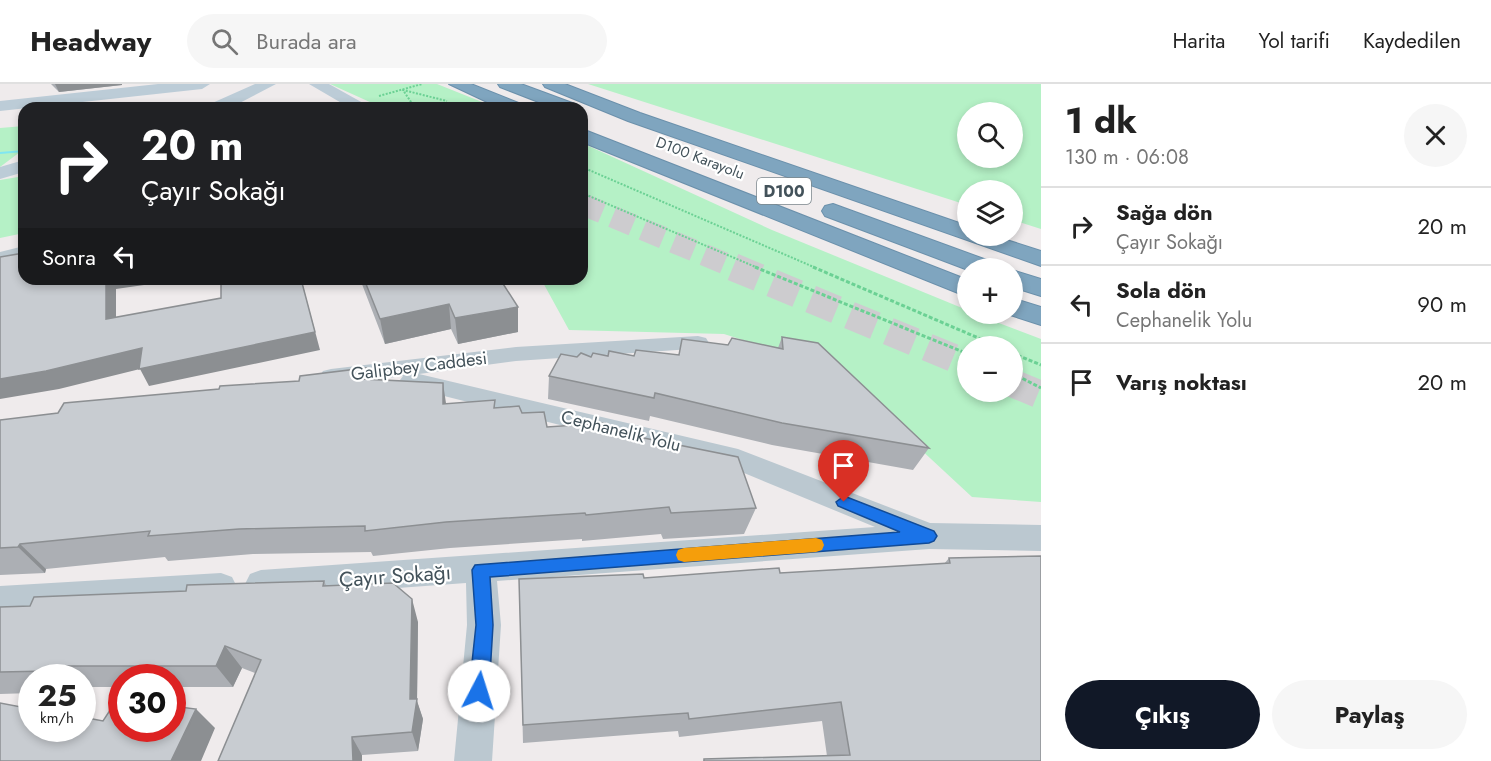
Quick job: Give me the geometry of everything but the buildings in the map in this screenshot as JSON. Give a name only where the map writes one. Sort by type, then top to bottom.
[{"type":"highway","points":[[457,84],[500,102]]},
{"type":"highway","points":[[506,84],[553,102]]},
{"type":"highway","points":[[551,84],[634,117],[957,230]]},
{"type":"highway","points":[[562,84],[634,117]]},
{"type":"highway","name":"D100 Karayolu","points":[[588,115],[787,192]]},
{"type":"highway","name":"D100 Karayolu","points":[[588,137],[957,285]]},
{"type":"highway","name":"D100","points":[[809,201],[960,258]]},
{"type":"highway","points":[[1002,246],[1041,259]]},
{"type":"highway","points":[[1023,282],[1041,288]]},
{"type":"highway","points":[[1023,310],[1041,317]]},
{"type":"main road","points":[[48,102],[202,84]]},
{"type":"main road","points":[[227,102],[268,84]]},
{"type":"main road","points":[[234,102],[244,93]]},
{"type":"main road","points":[[327,96],[345,102]]},
{"type":"main road","points":[[72,100],[88,102]]},
{"type":"main road","points":[[0,106],[18,104]]},
{"type":"main road","points":[[0,173],[18,169]]},
{"type":"street","name":"Galipbey Caddesi","points":[[304,381],[516,354],[698,342]]},
{"type":"street","name":"Cephanelik Yolu","points":[[374,371],[738,459],[929,536]]},
{"type":"street","name":"Çayır Sokağı","points":[[0,601],[481,570],[929,536],[1041,538]]},
{"type":"street","points":[[473,761],[484,625],[481,570]]},
{"type":"path","points":[[379,97],[422,84]]},
{"type":"path","points":[[402,90],[451,102]]},
{"type":"path","points":[[402,90],[411,102]]},
{"type":"path","points":[[588,170],[974,336]]},
{"type":"path","points":[[588,197],[957,350]]},
{"type":"path","points":[[1023,358],[1041,366]]},
{"type":"path","points":[[1023,379],[1041,388]]},
{"type":"green space","points":[[330,84],[437,84],[482,102],[370,102]]},
{"type":"green space","points":[[588,84],[1041,84],[1041,229],[1023,223],[1023,180],[957,180],[957,202]]},
{"type":"green space","points":[[18,126],[18,154],[0,167],[0,128]]},
{"type":"green space","points":[[588,146],[772,230],[957,306],[957,324],[1001,324],[1041,339],[1041,502],[972,497],[834,369],[724,334],[569,330],[544,285],[588,285]]},
{"type":"green space","points":[[18,177],[18,234],[0,238],[0,180]]},
{"type":"waterway","points":[[0,153],[18,152]]},
{"type":"tunnel","points":[[588,206],[736,268]]},
{"type":"tunnel","points":[[733,267],[957,359]]},
{"type":"tunnel","points":[[1023,388],[1041,395]]},
{"type":"slow traffic","points":[[684,555],[816,545]]},
{"type":"route","points":[[479,691],[484,625],[481,570],[929,536],[844,502]]}]
